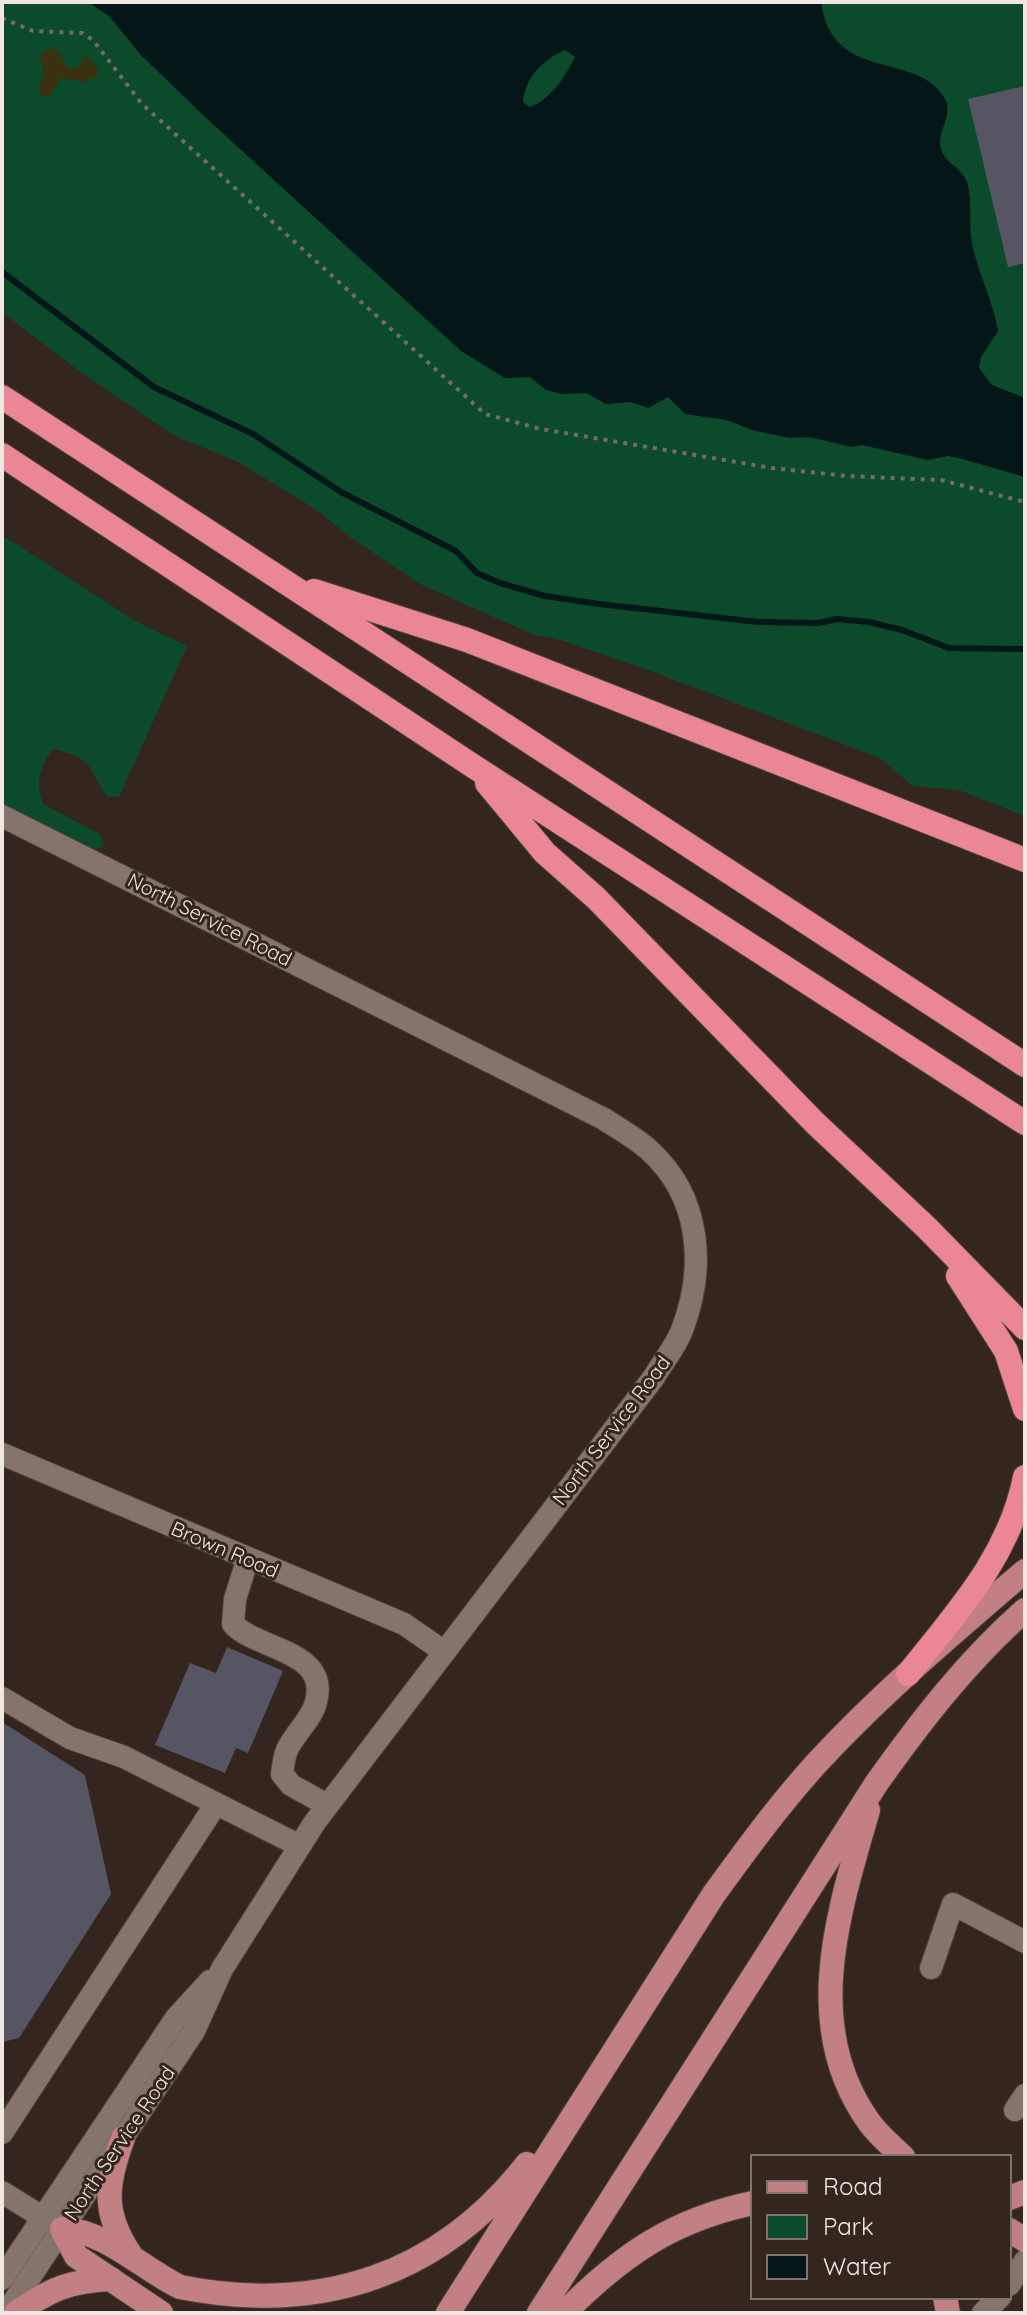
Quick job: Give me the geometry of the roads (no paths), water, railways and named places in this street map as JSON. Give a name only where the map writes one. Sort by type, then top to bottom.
[{"type":"highway","points":[[2,397],[1025,1065]]},
{"type":"highway","points":[[2,455],[473,766],[1025,1123]]},
{"type":"highway","points":[[285,582],[467,640],[1025,860]]},
{"type":"highway","points":[[473,766],[545,853],[617,919],[815,1123],[926,1227],[1025,1328]]},
{"type":"highway","points":[[926,1227],[1006,1351],[1025,1409]]},
{"type":"highway","points":[[908,1674],[997,1559],[1011,1531],[1025,1477]]},
{"type":"main road","points":[[448,2313],[714,1894],[761,1829],[815,1765],[908,1674],[1025,1571]]},
{"type":"main road","points":[[539,2313],[876,1784],[917,1726],[954,1682],[1025,1610]]},
{"type":"main road","points":[[876,1784],[832,1943],[830,1994],[836,2049],[848,2085],[869,2122],[901,2155]]},
{"type":"main road","points":[[52,2223],[85,2230],[162,2278],[217,2304],[262,2312],[309,2311],[365,2295],[409,2274],[450,2246],[504,2193],[610,2058]]},
{"type":"main road","points":[[123,2138],[109,2174],[109,2208],[114,2231],[133,2260]]},
{"type":"main road","points":[[564,2313],[621,2260],[655,2237],[721,2210],[751,2203]]},
{"type":"main road","points":[[52,2223],[76,2256],[161,2313]]},
{"type":"main road","points":[[16,2313],[57,2287],[76,2280],[111,2279]]},
{"type":"street","name":"North Service Road","points":[[2,816],[604,1119],[649,1150],[680,1185],[695,1228],[697,1278],[682,1332],[654,1377],[327,1805],[222,1969],[194,2031],[123,2138],[2,2279]]},
{"type":"street","name":"Brown Road","points":[[2,1454],[404,1624],[443,1651]]},
{"type":"street","points":[[248,1558],[235,1599],[233,1624],[238,1630],[288,1651],[303,1662],[316,1679],[316,1702],[286,1751],[282,1774],[291,1785],[327,1805]]},
{"type":"street","points":[[2,1698],[70,1738],[124,1757],[300,1846]]},
{"type":"street","points":[[3,2130],[216,1804]]},
{"type":"street","points":[[931,1968],[953,1904],[1025,1942]]},
{"type":"street","name":"North Service Road","points":[[6,2313],[52,2223],[176,2018],[222,1969]]},
{"type":"street","points":[[2,2192],[52,2223]]},
{"type":"street","points":[[1011,2282],[1025,2261]]},
{"type":"street","points":[[983,2313],[999,2299]]},
{"type":"water","points":[[88,2],[821,2],[828,28],[841,45],[857,56],[914,74],[931,83],[944,97],[947,117],[941,149],[967,182],[972,243],[998,331],[981,357],[979,368],[992,385],[1025,398],[1025,477],[959,458],[947,456],[928,460],[862,445],[852,447],[809,437],[789,438],[752,430],[727,420],[685,414],[668,397],[648,408],[631,402],[606,404],[586,393],[562,394],[546,390],[530,377],[505,378],[461,351],[204,116],[140,54],[110,17]],"holes":[[[565,50],[575,57],[551,93],[530,107],[523,102],[531,77],[543,64]]]},
{"type":"waterway","points":[[2,272],[154,387],[253,434],[341,492],[456,551],[477,573],[500,583],[545,596],[599,604],[758,622],[818,623],[837,619],[869,622],[902,630],[949,648],[1025,649]]}]
